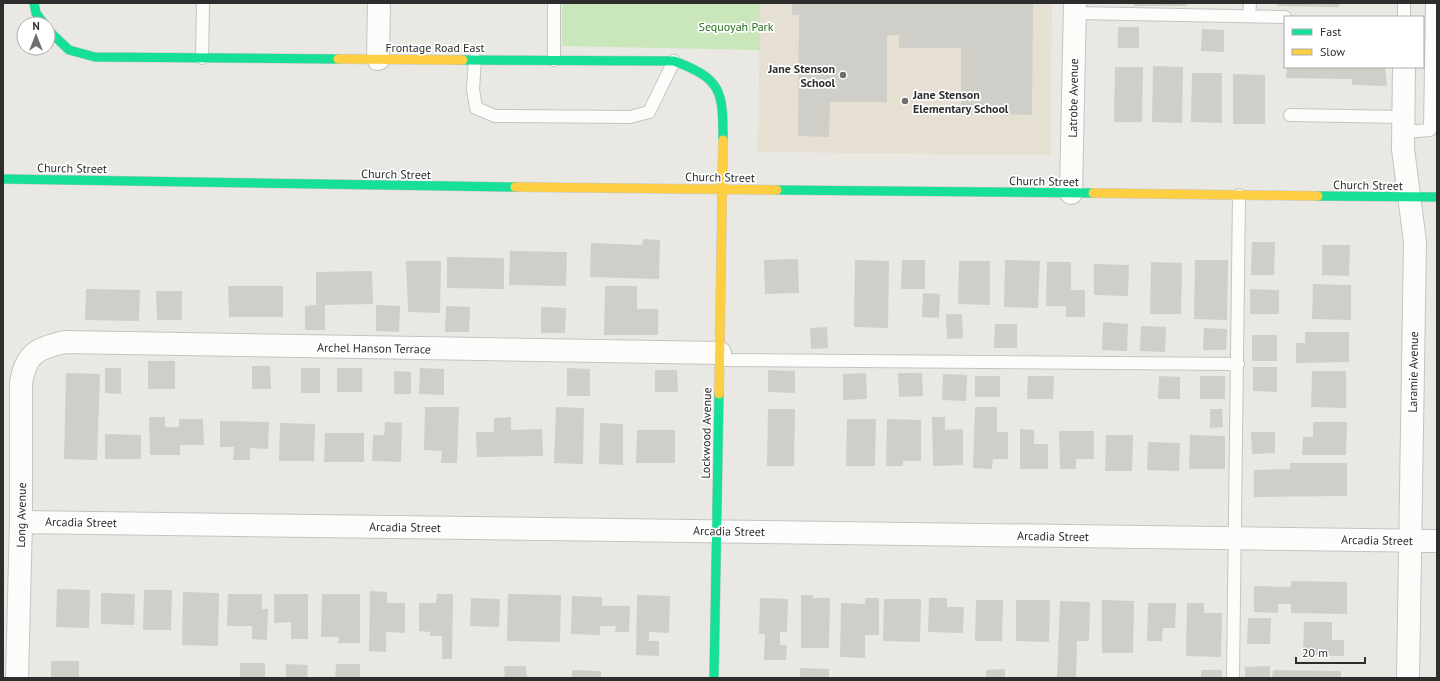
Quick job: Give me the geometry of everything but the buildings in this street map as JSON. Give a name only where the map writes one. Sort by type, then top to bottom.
[{"type":"street","points":[[34,3],[38,16]]},
{"type":"street","points":[[378,3],[378,59]]},
{"type":"street","name":"Latrobe Avenue","points":[[1071,193],[1075,8]]},
{"type":"street","name":"Frontage Road East","points":[[56,38],[69,50],[95,57],[475,59],[674,62],[696,69],[713,81],[720,94],[723,116],[723,189]]},
{"type":"street","name":"Laramie Avenue","points":[[1404,68],[1403,149],[1415,242],[1408,678]]},
{"type":"street","name":"Church Street","points":[[3,179],[1437,197]]},
{"type":"street","name":"Lockwood Avenue","points":[[714,678],[723,189]]},
{"type":"street","name":"Archel Hanson Terrace","points":[[33,356],[46,346],[65,342],[720,356]]},
{"type":"street","name":"Long Avenue","points":[[17,678],[21,522],[21,384],[24,366],[33,356]]},
{"type":"street","name":"Arcadia Street","points":[[21,522],[1437,541]]},
{"type":"lane","points":[[202,58],[203,3]]},
{"type":"lane","points":[[554,3],[554,60]]},
{"type":"lane","points":[[1249,16],[1250,3]]},
{"type":"lane","points":[[1404,3],[1404,16]]},
{"type":"lane","points":[[1290,115],[1403,124],[1430,130],[1432,3]]},
{"type":"lane","points":[[1075,8],[1284,17]]},
{"type":"lane","points":[[475,59],[473,89],[476,108],[495,116],[630,117],[649,112],[674,62]]},
{"type":"lane","points":[[1233,678],[1236,538],[1239,195]]},
{"type":"lane","points":[[720,356],[1238,364]]},
{"type":"shaded area","name":"Jane Stenson Elementary School","points":[[760,3],[1052,3],[1050,155],[758,152]]},
{"type":"green space","name":"Sequoyah Park","points":[[562,3],[760,3],[760,50],[562,46]]},
{"type":"traffic: fast","points":[[34,3],[38,16]]},
{"type":"traffic: fast","points":[[56,38],[69,50],[95,57],[338,59]]},
{"type":"traffic: fast","points":[[463,60],[674,61],[702,74],[711,81],[716,89],[720,98],[722,110],[723,140]]},
{"type":"traffic: fast","points":[[3,179],[515,187]]},
{"type":"traffic: fast","points":[[777,190],[1093,193]]},
{"type":"traffic: fast","points":[[1318,196],[1437,197]]},
{"type":"traffic: fast","points":[[714,678],[719,394]]},
{"type":"traffic: slow","points":[[338,59],[463,60]]},
{"type":"traffic: slow","points":[[719,394],[723,140]]},
{"type":"traffic: slow","points":[[515,187],[777,190]]},
{"type":"traffic: slow","points":[[1093,193],[1318,196]]},
{"type":"place","name":"Jane Stenson School","points":[[843,75]]},
{"type":"place","name":"Jane Stenson Elementary School","points":[[905,101]]}]
